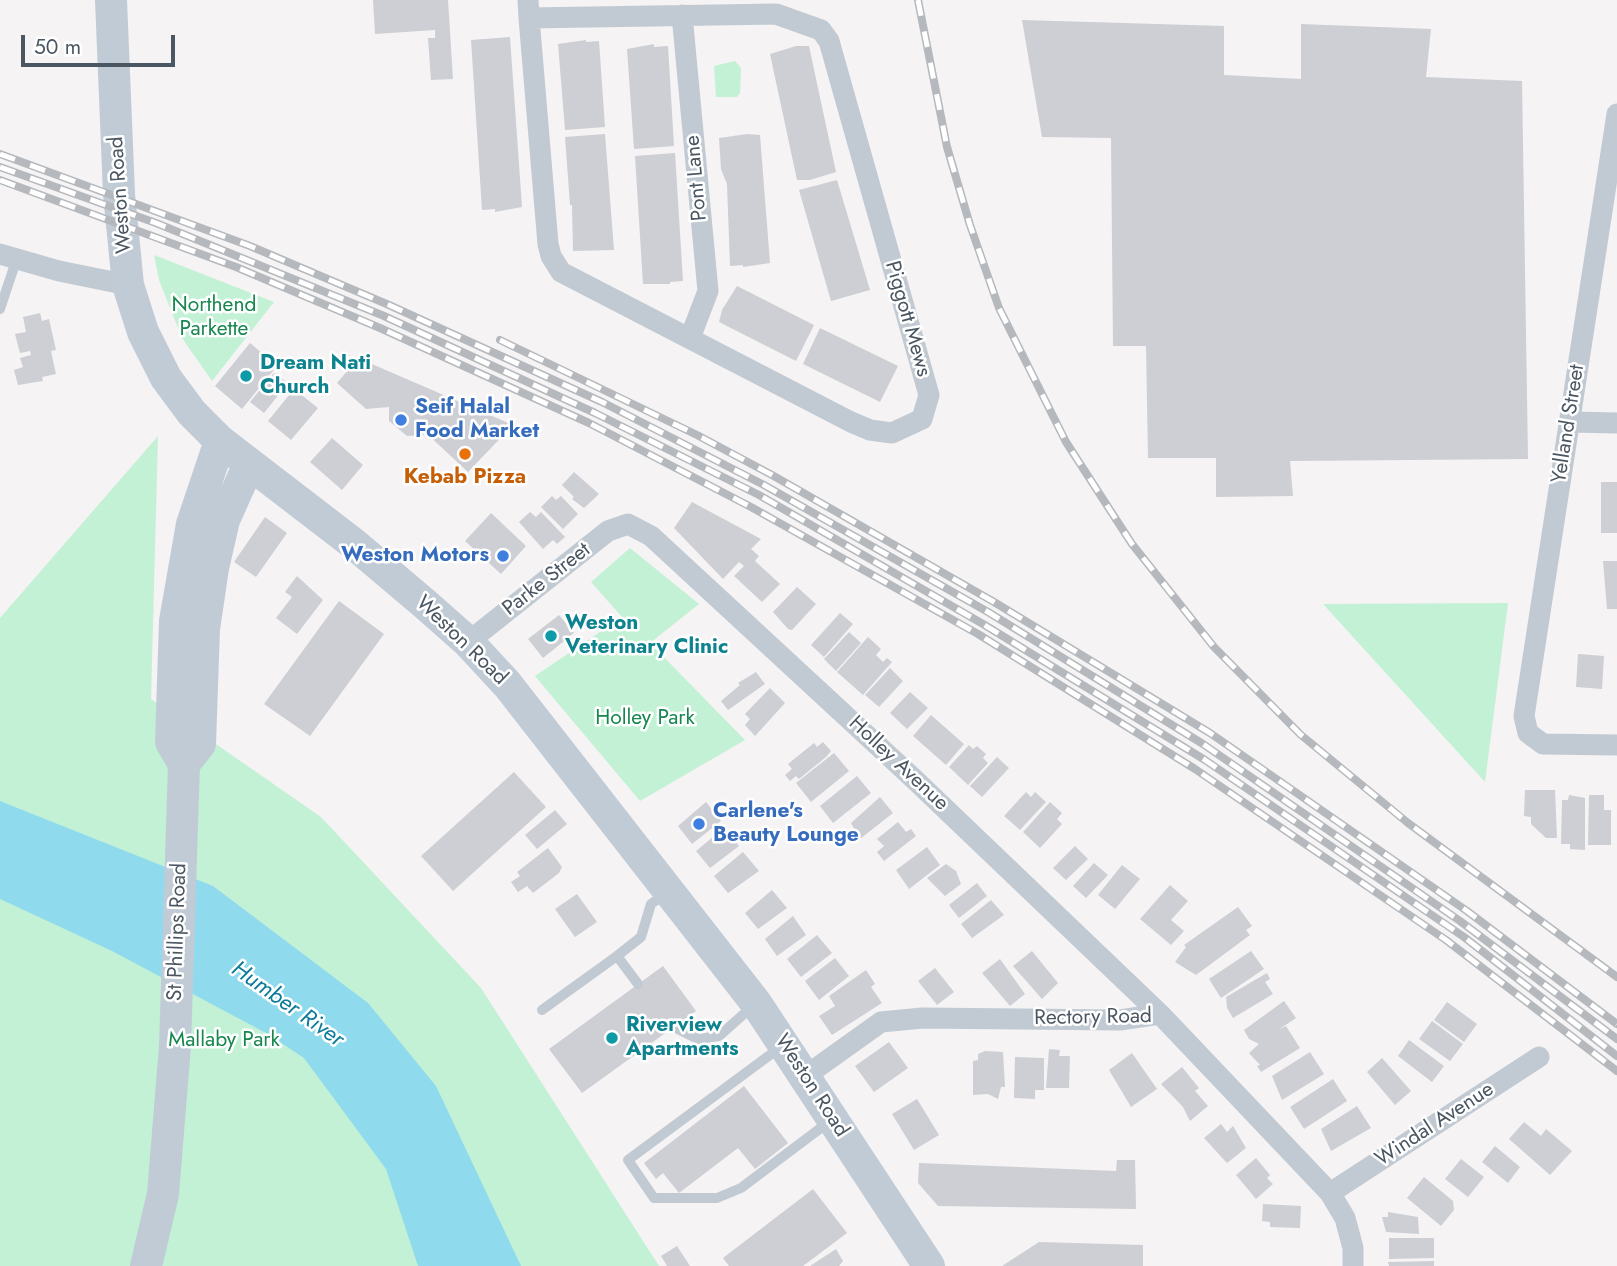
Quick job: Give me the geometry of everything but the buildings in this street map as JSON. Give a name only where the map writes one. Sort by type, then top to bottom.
[{"type":"main road","name":"Weston Road","points":[[111,0],[119,194],[128,285],[143,332],[166,377],[192,413],[220,441],[354,544],[468,642],[507,684],[756,1003],[929,1266]]},
{"type":"main road","name":"St Phillips Road","points":[[146,1266],[163,1194],[175,1046],[183,779],[171,742],[177,595],[192,524],[220,441]]},
{"type":"main road","name":"St Phillips Road","points":[[183,779],[200,744],[204,629],[213,568],[224,520],[249,464]]},
{"type":"street","name":"Piggott Mews","points":[[529,9],[682,15],[789,16],[821,30],[829,41],[929,395],[922,419],[892,433],[870,430],[561,272],[551,256],[529,9]]},
{"type":"street","name":"Pont Lane","points":[[682,15],[708,291],[690,338]]},
{"type":"street","name":"Yelland Street","points":[[1617,114],[1524,716],[1528,733],[1543,744],[1617,745]]},
{"type":"street","points":[[9,256],[59,271],[128,285]]},
{"type":"street","points":[[1570,422],[1617,423]]},
{"type":"street","name":"Parke Street","points":[[468,642],[608,531],[628,524]]},
{"type":"street","name":"Holley Avenue","points":[[628,524],[651,536],[914,779],[1160,1014]]},
{"type":"street","name":"Rectory Road","points":[[804,1077],[881,1022],[922,1018],[1120,1020],[1160,1014],[1330,1193],[1345,1218],[1353,1248],[1353,1266]]},
{"type":"street","name":"Windal Avenue","points":[[1330,1193],[1539,1057]]},
{"type":"lane","points":[[0,309],[9,256]]},
{"type":"lane","points":[[542,1010],[641,937],[650,904],[671,891]]},
{"type":"lane","points":[[617,956],[638,984]]},
{"type":"lane","points":[[674,1027],[698,1039],[719,1036],[756,1003]]},
{"type":"lane","points":[[784,1044],[628,1160],[654,1198],[717,1198],[741,1188],[832,1120]]},
{"type":"green space","points":[[735,61],[741,68],[740,93],[737,97],[716,97],[714,66]]},
{"type":"green space","name":"Northend Parkette","points":[[154,255],[274,302],[212,381],[182,338],[159,280]]},
{"type":"green space","name":"Mallaby Park","points":[[158,436],[151,699],[321,817],[481,988],[659,1266],[0,1266],[0,618]]},
{"type":"green space","name":"Holley Park","points":[[630,548],[699,604],[650,643],[745,740],[640,801],[535,676],[622,617],[591,582]]},
{"type":"green space","points":[[1508,603],[1485,782],[1323,604]]},
{"type":"water","name":"Humber River","points":[[0,801],[213,886],[368,1003],[436,1086],[521,1266],[418,1266],[386,1169],[304,1058],[266,1033],[112,951],[0,899]]},
{"type":"railway","points":[[918,0],[947,147],[999,308],[1066,442],[1132,544],[1214,647],[1301,735],[1408,823],[1617,977]]},
{"type":"railway","points":[[0,154],[250,246],[389,305],[602,402],[764,485],[988,612],[1203,744],[1460,921],[1617,1039]]},
{"type":"railway","points":[[0,167],[156,223],[384,316],[595,413],[759,495],[983,624],[1205,760],[1464,937],[1617,1056]]},
{"type":"railway","points":[[0,180],[236,267],[380,328],[589,423],[751,507],[978,634],[1195,769],[1446,940],[1617,1071]]},
{"type":"railway","points":[[500,340],[697,435],[772,475],[994,602],[1210,733],[1467,911],[1617,1024]]},
{"type":"place","name":"Dream Nati Church","points":[[246,376]]},
{"type":"place","name":"Seif Halal Food Market","points":[[401,420]]},
{"type":"place","name":"Kebab Pizza","points":[[465,454]]},
{"type":"place","name":"Weston Motors","points":[[503,556]]},
{"type":"place","name":"Weston Veterinary Clinic","points":[[551,636]]},
{"type":"place","name":"Carlene's Beauty Lounge","points":[[699,824]]},
{"type":"place","name":"Riverview Apartments","points":[[612,1038]]}]
